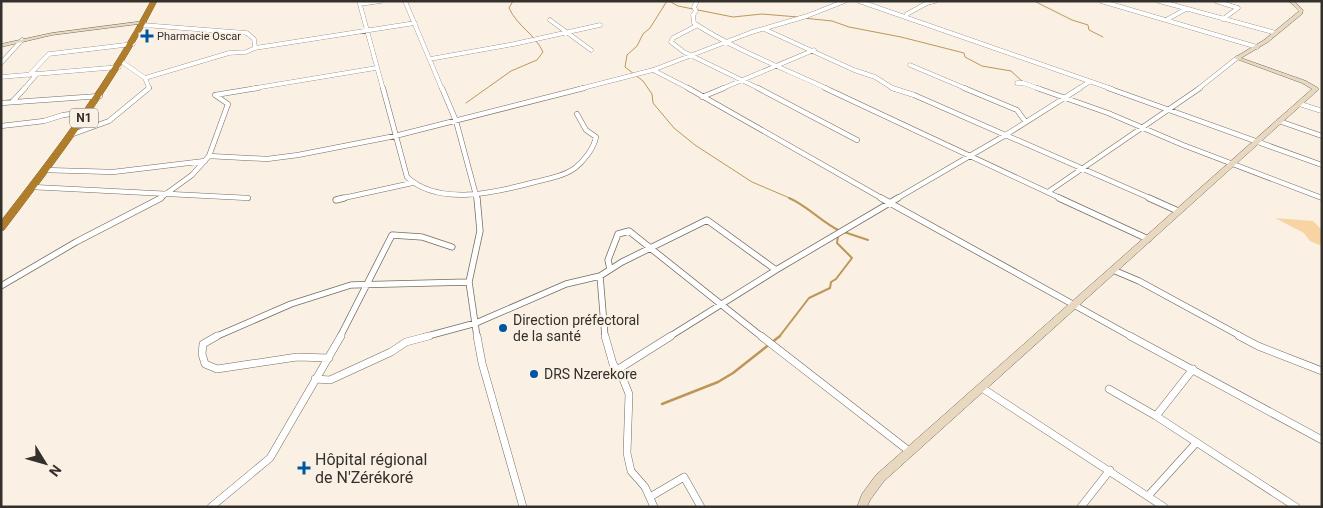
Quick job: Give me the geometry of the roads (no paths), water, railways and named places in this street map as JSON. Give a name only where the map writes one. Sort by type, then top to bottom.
[{"type":"highway","name":"N1","points":[[1,228],[100,96],[121,64],[154,1]]},
{"type":"street","points":[[381,1],[359,3],[407,178],[412,183]]},
{"type":"street","points":[[405,1],[456,121],[477,195],[480,231],[469,282],[470,299],[476,322],[482,363],[523,507]]},
{"type":"street","points":[[697,1],[694,7],[696,13],[693,15],[696,26],[967,156],[1148,239]]},
{"type":"street","points":[[44,170],[113,172],[207,159],[267,159],[298,155],[395,136],[653,70],[845,1]]},
{"type":"street","points":[[858,1],[1168,109],[1322,166]]},
{"type":"street","points":[[906,17],[907,14],[927,3],[935,1]]},
{"type":"street","points":[[1101,1],[1257,47]]},
{"type":"street","points":[[1159,1],[1276,34]]},
{"type":"street","points":[[1216,1],[1238,8],[1223,19]]},
{"type":"street","points":[[1048,192],[1144,128],[1204,85],[1237,58],[1276,34],[1301,11],[1291,1]]},
{"type":"street","points":[[1166,20],[1186,9]]},
{"type":"street","points":[[550,20],[591,50]]},
{"type":"street","points":[[1,46],[52,34],[144,23],[247,33],[254,39],[255,48]]},
{"type":"street","points":[[145,78],[255,48],[415,23]]},
{"type":"street","points":[[430,59],[600,25]]},
{"type":"street","points":[[696,26],[673,38],[671,42],[693,56],[857,140]]},
{"type":"street","points":[[764,29],[814,50],[854,70],[874,77],[894,89],[914,95],[1178,212]]},
{"type":"street","points":[[1,63],[22,40]]},
{"type":"street","points":[[29,74],[49,54],[132,44]]},
{"type":"street","points":[[702,97],[814,50]]},
{"type":"street","points":[[862,507],[866,497],[880,478],[909,451],[1259,142],[1279,121],[1319,89],[1237,58]]},
{"type":"street","points":[[1,77],[121,64],[145,78],[148,88],[109,121],[73,134]]},
{"type":"street","points":[[910,65],[1017,110],[1025,120]]},
{"type":"street","points":[[1,286],[48,257],[157,201],[192,175],[207,159],[228,104],[215,94],[376,68]]},
{"type":"street","points":[[653,70],[750,122],[889,203],[1322,440]]},
{"type":"street","points":[[12,102],[37,74]]},
{"type":"street","points":[[617,370],[776,270],[967,156],[1004,136],[1025,120],[1089,82]]},
{"type":"street","points":[[1017,83],[1023,83],[1144,128],[1322,198]]},
{"type":"street","points":[[1,103],[65,96],[100,96]]},
{"type":"street","points":[[1300,104],[1322,111]]},
{"type":"street","points":[[1,126],[44,122],[63,115],[88,112]]},
{"type":"street","points":[[336,200],[412,183],[444,192],[477,195],[558,176],[575,168],[592,147],[596,137],[586,130],[577,114]]},
{"type":"street","points":[[1279,121],[1322,136]]},
{"type":"street","points":[[32,187],[248,198]]},
{"type":"street","points":[[315,379],[330,380],[391,352],[406,342],[442,334],[476,322],[566,284],[600,276],[610,269],[707,220],[776,270]]},
{"type":"street","points":[[610,269],[608,260],[618,234],[629,232],[720,306],[909,451]]},
{"type":"street","points":[[211,507],[270,458],[329,358],[392,235],[422,236],[452,248]]},
{"type":"street","points":[[1113,270],[1139,281],[1258,346],[1322,371]]},
{"type":"street","points":[[600,276],[605,341],[628,394],[627,453],[631,471],[650,497],[654,507]]},
{"type":"street","points":[[329,358],[297,356],[217,369],[205,364],[202,354],[203,344],[253,320],[321,293],[351,285],[469,282]]},
{"type":"street","points":[[1156,416],[1193,369]]},
{"type":"street","points":[[982,388],[1164,507]]},
{"type":"street","points":[[1109,389],[1156,416],[1296,507]]},
{"type":"street","points":[[1148,496],[1196,443]]},
{"type":"street","points":[[1081,507],[1110,470]]},
{"type":"street","points":[[650,497],[684,477],[701,507]]},
{"type":"waterway","points":[[466,103],[511,71],[537,60],[543,52],[512,14],[509,8],[513,1]]},
{"type":"waterway","points":[[667,1],[650,28],[643,34],[637,46],[627,55],[625,67],[643,81],[652,94],[653,103],[674,128],[695,145],[752,182],[792,199]]},
{"type":"waterway","points":[[669,1],[678,6],[733,17],[762,14],[798,17]]},
{"type":"waterway","points":[[1034,1],[1072,20],[1088,25],[1089,30],[1103,37]]},
{"type":"waterway","points":[[803,18],[832,21],[849,27],[901,37],[964,53],[965,57],[982,66],[1011,71],[1023,82]]},
{"type":"waterway","points":[[789,198],[840,231]]},
{"type":"waterway","points":[[844,232],[868,240]]},
{"type":"waterway","points":[[779,336],[809,298],[830,288],[831,282],[836,279],[852,258],[837,243],[838,236]]},
{"type":"waterway","points":[[662,404],[718,382],[733,373],[779,336]]},
{"type":"place","name":"Pharmacie Oscar","points":[[147,36]]},
{"type":"place","name":"Direction préfectoral de la santé","points":[[503,328]]},
{"type":"place","name":"DRS Nzerekore","points":[[534,374]]},
{"type":"place","name":"Hôpital régional de N'Zérékoré","points":[[304,468]]}]
